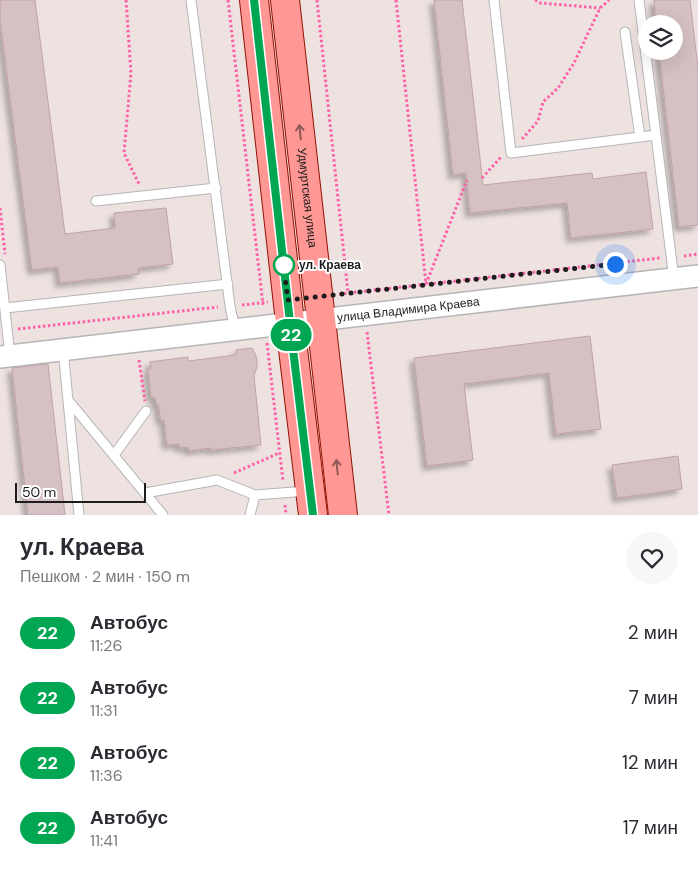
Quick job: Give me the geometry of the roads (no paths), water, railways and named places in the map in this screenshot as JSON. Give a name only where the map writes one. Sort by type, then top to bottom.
[{"type":"main road","points":[[254,0],[276,313],[302,499]]},
{"type":"main road","name":"Удмуртская улица","points":[[285,0],[343,515]]},
{"type":"street","name":"улица Владимира Краева","points":[[5,356],[235,330],[276,313],[319,308],[364,315],[698,276]]},
{"type":"lane","points":[[191,0],[230,306],[235,330]]},
{"type":"lane","points":[[494,0],[511,153],[656,135]]},
{"type":"lane","points":[[639,0],[674,279]]},
{"type":"lane","points":[[625,32],[640,137]]},
{"type":"lane","points":[[96,201],[216,188]]},
{"type":"lane","points":[[0,265],[7,331],[5,356]]},
{"type":"lane","points":[[5,308],[228,284]]},
{"type":"lane","points":[[62,349],[79,515]]},
{"type":"lane","points":[[68,400],[163,515]]},
{"type":"lane","points":[[114,454],[146,411]]},
{"type":"lane","points":[[145,493],[217,480],[255,494],[302,499]]},
{"type":"lane","points":[[250,515],[255,494]]},
{"type":"place","name":"ул. Краева","points":[[284,265]]}]
